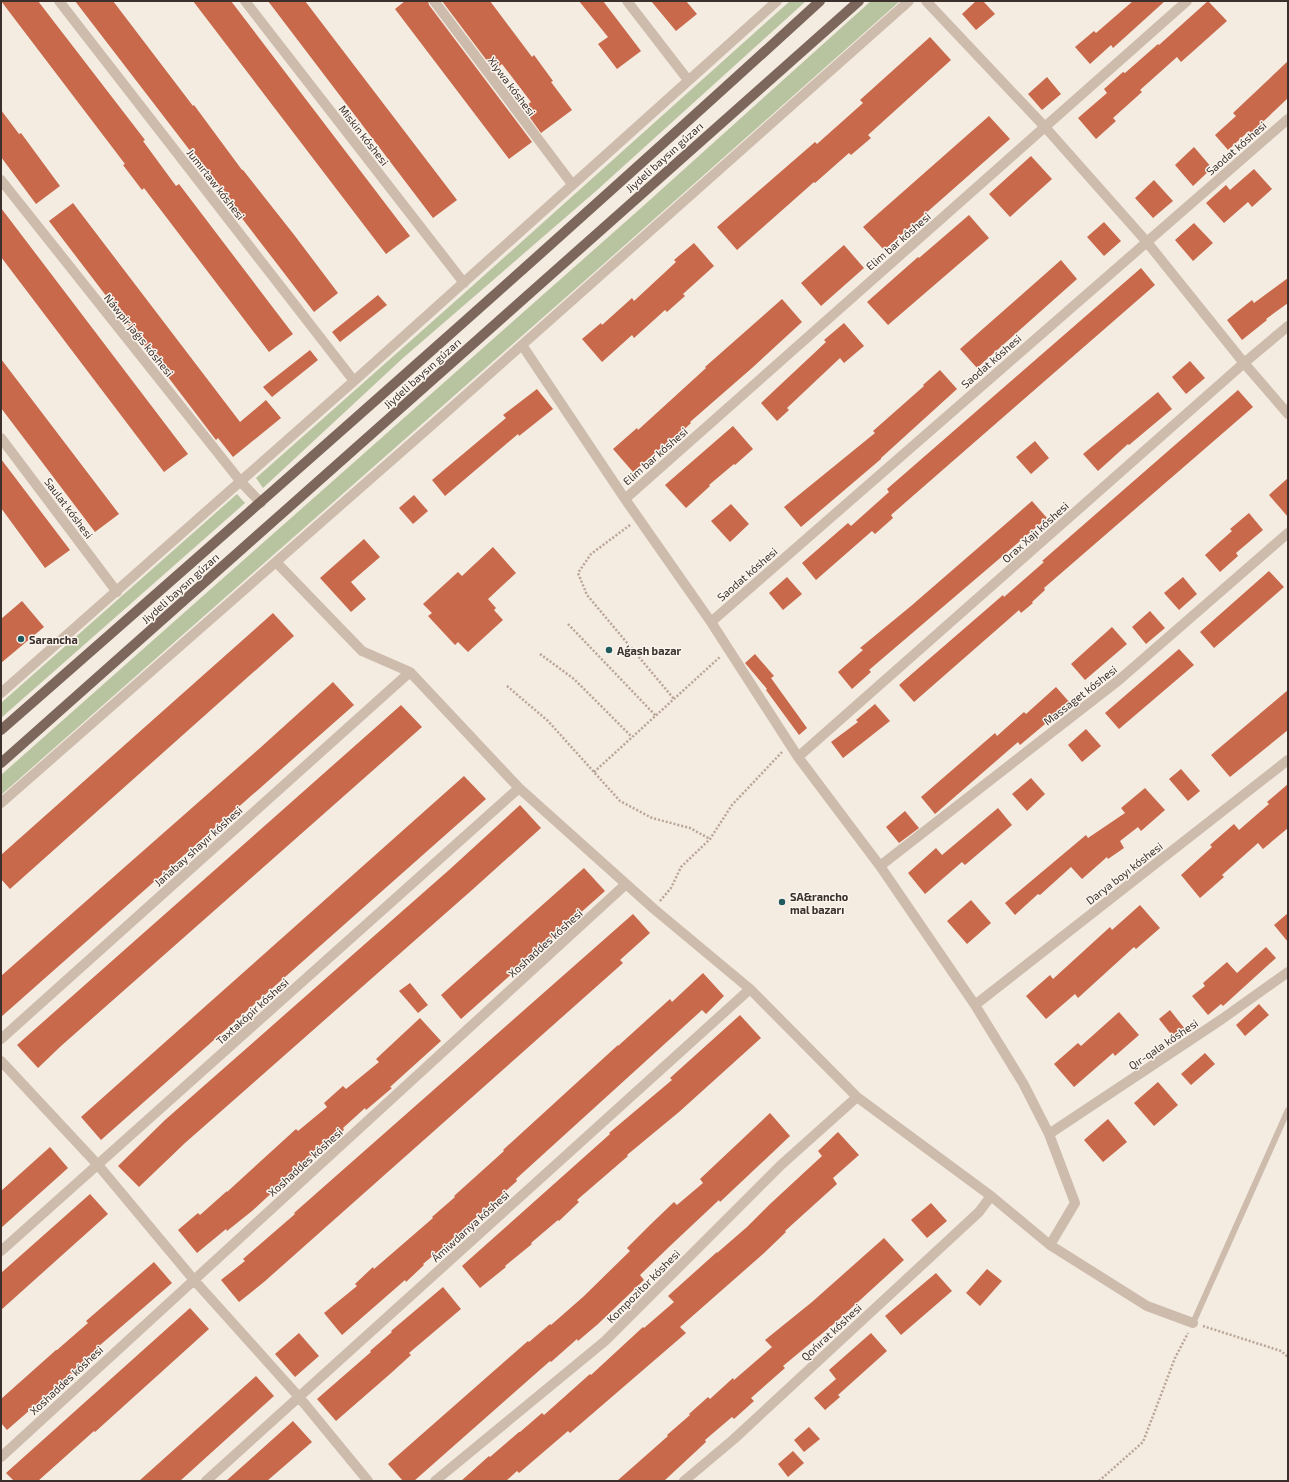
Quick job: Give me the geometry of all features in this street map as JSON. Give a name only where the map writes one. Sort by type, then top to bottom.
[{"type":"main road","name":"Jiydeli baysın gúzarı","points":[[1,730],[261,503],[630,174],[820,1]]},
{"type":"main road","name":"Jiydeli baysın gúzarı","points":[[1,763],[859,1]]},
{"type":"street","name":"Jumırtaw kóshesi","points":[[59,1],[354,381]]},
{"type":"street","name":"Miskin kóshesi","points":[[245,1],[464,283]]},
{"type":"street","name":"Xiywa kóshesi","points":[[434,1],[572,184]]},
{"type":"street","points":[[627,1],[688,80]]},
{"type":"street","points":[[1,693],[241,482],[777,1]]},
{"type":"street","points":[[1,803],[522,345],[909,1]]},
{"type":"street","points":[[926,1],[1045,127],[1146,241],[1244,363],[1288,414]]},
{"type":"street","name":"Elim bar kóshesi","points":[[625,499],[1188,1]]},
{"type":"street","name":"Saodat kóshesi","points":[[710,622],[1288,119]]},
{"type":"street","name":"Náwpir jaǵıs kóshesi","points":[[1,180],[241,482],[261,503]]},
{"type":"street","name":"Orax Xajı kóshesi","points":[[798,757],[1244,363],[1288,326]]},
{"type":"street","points":[[522,345],[625,499],[729,650],[798,757],[880,866],[975,1005],[1023,1083],[1049,1134],[1075,1203],[1050,1245]]},
{"type":"street","name":"Saulat kóshesi","points":[[1,438],[117,592]]},
{"type":"street","name":"Massaget kóshesi","points":[[880,866],[1119,680],[1288,533]]},
{"type":"street","points":[[276,562],[362,651],[410,672],[519,788],[654,909],[750,989],[857,1098],[991,1196],[1050,1245],[1147,1306],[1193,1323]]},
{"type":"street","name":"Jańabay shayır kóshesi","points":[[1,1039],[410,672]]},
{"type":"street","name":"Darya boyı kóshesi","points":[[975,1005],[1288,760]]},
{"type":"street","name":"Taxtakópir kóshesi","points":[[1,1251],[519,788]]},
{"type":"street","name":"Xoshaddes kóshesi","points":[[1,1457],[626,884]]},
{"type":"street","name":"Qır-qala kóshesi","points":[[1049,1134],[1215,1023],[1288,972]]},
{"type":"street","name":"Ámiwdarıya kóshesi","points":[[206,1481],[750,989]]},
{"type":"street","points":[[1,1061],[98,1165],[194,1280],[299,1397],[368,1481]]},
{"type":"street","name":"Kompozitor kóshesi","points":[[435,1481],[605,1341],[781,1165],[857,1098]]},
{"type":"street","name":"Qońırat kóshesi","points":[[684,1481],[734,1439],[978,1212],[991,1196]]},
{"type":"lane","points":[[1193,1323],[1288,1110]]},
{"type":"path","points":[[639,519],[591,554],[578,573],[587,595],[674,699]]},
{"type":"path","points":[[568,624],[656,716]]},
{"type":"path","points":[[594,772],[729,650]]},
{"type":"path","points":[[540,654],[574,679],[632,737]]},
{"type":"path","points":[[507,686],[548,721],[620,801],[652,818],[690,828],[710,839]]},
{"type":"path","points":[[654,909],[671,888],[681,867],[710,839],[732,805],[790,744]]},
{"type":"path","points":[[1098,1481],[1143,1442],[1175,1358],[1193,1323],[1281,1351],[1288,1357]]},
{"type":"green space","points":[[790,1],[806,1],[596,191],[403,358],[263,488],[256,478]]},
{"type":"green space","points":[[871,1],[900,1],[1,795],[1,775],[641,208]]},
{"type":"green space","points":[[237,494],[245,503],[1,718],[1,703]]},
{"type":"building","points":[[1,1],[38,1],[145,140],[143,141],[176,186],[179,184],[293,334],[269,352],[144,188],[142,190],[123,165],[125,164]]},
{"type":"building","points":[[75,1],[113,1],[338,293],[314,312]]},
{"type":"building","points":[[193,1],[231,1],[410,236],[386,254]]},
{"type":"building","points":[[268,1],[305,1],[457,200],[433,218]]},
{"type":"building","points":[[405,1],[428,1],[429,5],[532,142],[509,159],[395,9]]},
{"type":"building","points":[[442,1],[490,1],[532,57],[534,55],[553,81],[551,82],[572,110],[541,133],[523,108],[531,102],[502,64],[494,70]]},
{"type":"building","points":[[579,1],[603,1],[641,51],[617,69],[598,44],[608,37]]},
{"type":"building","points":[[651,1],[686,1],[697,14],[676,31]]},
{"type":"building","points":[[976,1],[983,1],[995,14],[976,30],[962,14]]},
{"type":"building","points":[[1133,1],[1165,1],[1113,48],[1111,45],[1090,64],[1075,47],[1094,31],[1096,33]]},
{"type":"building","points":[[1208,1],[1227,21],[1181,62],[1177,57],[1140,90],[1142,92],[1113,118],[1116,121],[1096,139],[1078,118],[1107,93],[1104,89],[1158,44],[1159,45]]},
{"type":"building","points":[[930,37],[951,60],[868,135],[871,138],[851,155],[849,153],[815,183],[814,182],[737,250],[717,227],[815,142],[817,144],[863,103],[860,100]]},
{"type":"building","points":[[1288,61],[1288,98],[1251,133],[1249,131],[1228,150],[1215,135],[1236,116],[1233,113]]},
{"type":"building","points":[[1047,77],[1061,94],[1042,110],[1028,94]]},
{"type":"building","points":[[1,110],[19,134],[21,133],[60,186],[36,204],[1,157]]},
{"type":"building","points":[[989,116],[1010,139],[884,250],[863,227]]},
{"type":"building","points":[[1194,147],[1212,168],[1193,186],[1175,165]]},
{"type":"building","points":[[1031,156],[1052,179],[1010,217],[989,194]]},
{"type":"building","points":[[1254,169],[1272,189],[1252,207],[1248,202],[1224,223],[1206,203],[1226,185],[1230,190]]},
{"type":"building","points":[[1154,180],[1173,201],[1153,218],[1135,198]]},
{"type":"building","points":[[73,203],[240,422],[266,400],[281,418],[233,457],[218,438],[216,440],[49,221]]},
{"type":"building","points":[[1,208],[188,454],[164,472],[1,257]]},
{"type":"building","points":[[969,215],[989,238],[888,325],[867,302]]},
{"type":"building","points":[[1104,222],[1121,241],[1104,256],[1087,237]]},
{"type":"building","points":[[1194,223],[1213,243],[1193,261],[1175,240]]},
{"type":"building","points":[[694,243],[714,266],[683,294],[685,296],[667,312],[665,310],[634,338],[632,335],[602,362],[582,339],[601,323],[602,325],[632,298],[634,301],[676,262],[674,260]]},
{"type":"building","points":[[844,245],[864,268],[821,306],[801,283]]},
{"type":"building","points":[[1061,260],[1077,279],[977,368],[960,349]]},
{"type":"building","points":[[1141,268],[1155,285],[891,515],[893,518],[875,534],[872,531],[816,580],[802,563],[848,523],[851,526],[889,492],[887,489]]},
{"type":"building","points":[[1288,278],[1288,303],[1266,319],[1267,320],[1242,340],[1227,320],[1252,300],[1254,303]]},
{"type":"building","points":[[378,295],[387,305],[340,342],[332,332]]},
{"type":"building","points":[[782,299],[802,322],[690,422],[691,423],[667,445],[666,444],[633,472],[613,449],[637,428],[638,430],[706,368],[705,367]]},
{"type":"building","points":[[844,323],[864,346],[844,363],[840,358],[787,408],[789,410],[777,421],[761,403],[826,342],[824,340]]},
{"type":"building","points":[[310,350],[318,360],[272,397],[263,387]]},
{"type":"building","points":[[1,359],[119,514],[95,532],[1,408]]},
{"type":"building","points":[[1190,361],[1205,378],[1186,394],[1172,377]]},
{"type":"building","points":[[940,370],[957,389],[881,459],[801,527],[784,507],[875,433],[873,431]]},
{"type":"building","points":[[537,389],[553,409],[519,436],[518,434],[445,496],[432,480],[506,418],[503,415]]},
{"type":"building","points":[[1238,390],[1253,407],[1044,588],[1045,590],[1032,602],[1033,603],[1021,613],[1019,610],[914,702],[899,685],[1003,595],[1004,597],[1044,562],[1042,561]]},
{"type":"building","points":[[1158,392],[1172,409],[1129,445],[1128,444],[1098,471],[1083,454]]},
{"type":"building","points":[[733,426],[753,449],[709,485],[710,486],[686,508],[665,485]]},
{"type":"building","points":[[1035,441],[1049,458],[1031,474],[1016,457]]},
{"type":"building","points":[[1,459],[70,550],[45,568],[1,508]]},
{"type":"building","points":[[1288,478],[1288,517],[1269,495]]},
{"type":"building","points":[[414,495],[428,511],[413,524],[399,508]]},
{"type":"building","points":[[1032,501],[1047,518],[869,670],[871,672],[852,689],[838,672],[863,650],[860,648],[911,606]]},
{"type":"building","points":[[731,504],[749,524],[730,542],[711,521]]},
{"type":"building","points":[[1249,513],[1263,530],[1236,553],[1238,556],[1220,572],[1205,555],[1232,531],[1230,529]]},
{"type":"building","points":[[364,539],[380,557],[351,582],[366,599],[351,612],[320,578]]},
{"type":"building","points":[[493,547],[516,573],[488,599],[496,608],[494,610],[503,620],[468,652],[458,642],[455,645],[428,616],[432,613],[423,604],[458,572],[462,576]]},
{"type":"building","points":[[1269,571],[1284,587],[1214,648],[1200,632]]},
{"type":"building","points":[[787,577],[802,594],[783,610],[769,593]]},
{"type":"building","points":[[1183,577],[1197,594],[1179,610],[1164,593]]},
{"type":"building","points":[[22,601],[44,627],[1,663],[1,619]]},
{"type":"building","points":[[1150,611],[1165,628],[1146,644],[1132,627]]},
{"type":"building","points":[[273,613],[294,636],[10,889],[1,879],[1,855]]},
{"type":"building","points":[[1112,627],[1127,644],[1085,680],[1071,664]]},
{"type":"building","points":[[1179,649],[1194,665],[1119,729],[1105,713]]},
{"type":"building","points":[[755,654],[774,676],[771,678],[807,728],[799,735],[766,690],[767,689],[745,663]]},
{"type":"building","points":[[333,682],[354,705],[1,1017],[1,976]]},
{"type":"building","points":[[1056,687],[1071,704],[1020,745],[1018,742],[935,814],[921,797],[995,733],[997,736],[1024,712],[1026,714]]},
{"type":"building","points":[[1288,690],[1288,730],[1230,777],[1211,755]]},
{"type":"building","points":[[875,704],[890,721],[843,758],[831,742],[858,722],[856,720]]},
{"type":"building","points":[[401,705],[422,727],[38,1068],[17,1045]]},
{"type":"building","points":[[1086,729],[1101,746],[1082,762],[1068,745]]},
{"type":"building","points":[[1181,769],[1200,791],[1188,801],[1169,779]]},
{"type":"building","points":[[464,776],[486,799],[101,1140],[81,1117]]},
{"type":"building","points":[[1031,778],[1045,794],[1027,811],[1012,794]]},
{"type":"building","points":[[1288,784],[1288,828],[1263,849],[1258,843],[1222,875],[1224,877],[1200,898],[1181,875],[1212,847],[1210,845],[1234,824],[1239,830],[1269,804],[1267,802]]},
{"type":"building","points":[[1145,788],[1165,810],[1141,831],[1138,827],[1120,841],[1124,848],[1108,859],[1107,857],[1082,879],[1071,867],[1015,915],[1005,903],[1086,835],[1088,838],[1125,813],[1121,808]]},
{"type":"building","points":[[520,805],[541,828],[472,890],[185,1143],[139,1187],[118,1166],[165,1120],[449,870]]},
{"type":"building","points":[[998,808],[1012,825],[965,865],[962,862],[925,894],[908,873],[936,848],[942,855]]},
{"type":"building","points":[[905,811],[919,828],[899,843],[886,827]]},
{"type":"building","points":[[584,868],[605,891],[461,1019],[441,995]]},
{"type":"building","points":[[971,900],[991,923],[967,944],[947,921]]},
{"type":"building","points":[[1140,905],[1160,928],[1136,949],[1134,947],[1078,998],[1075,994],[1046,1019],[1026,996],[1050,975],[1053,979],[1110,927],[1112,930]]},
{"type":"building","points":[[1288,913],[1288,942],[1274,925]]},
{"type":"building","points":[[633,914],[650,933],[620,960],[623,963],[264,1282],[239,1302],[221,1280],[245,1261],[243,1259],[295,1214],[294,1213]]},
{"type":"building","points":[[1266,947],[1276,958],[1223,1006],[1221,1004],[1208,1015],[1192,996],[1205,986],[1203,983],[1227,962],[1237,973]]},
{"type":"building","points":[[703,973],[724,996],[706,1014],[702,1010],[516,1179],[517,1181],[471,1222],[472,1223],[423,1264],[424,1265],[406,1282],[405,1280],[342,1335],[324,1313],[357,1286],[355,1284],[373,1267],[374,1269],[433,1218],[432,1217],[455,1197],[454,1196],[504,1151],[503,1150],[618,1045],[670,999],[672,1002]]},
{"type":"building","points":[[410,983],[428,1005],[418,1013],[399,991]]},
{"type":"building","points":[[1259,1004],[1269,1015],[1245,1036],[1236,1025]]},
{"type":"building","points":[[1170,1010],[1185,1029],[1174,1038],[1159,1019]]},
{"type":"building","points":[[1119,1012],[1139,1035],[1115,1056],[1113,1053],[1074,1087],[1054,1064],[1078,1043],[1081,1046]]},
{"type":"building","points":[[740,1015],[761,1038],[679,1112],[627,1155],[628,1156],[577,1200],[579,1202],[559,1221],[558,1220],[505,1266],[506,1267],[480,1288],[462,1266],[610,1134],[609,1133],[672,1080],[670,1078]]},
{"type":"building","points":[[420,1018],[441,1041],[390,1087],[392,1088],[366,1110],[365,1108],[343,1128],[344,1130],[319,1151],[318,1150],[252,1211],[227,1231],[226,1229],[197,1253],[178,1230],[198,1213],[200,1215],[227,1192],[296,1129],[298,1131],[327,1107],[324,1103],[343,1086],[346,1089],[379,1062],[376,1059]]},
{"type":"building","points":[[1205,1053],[1215,1064],[1191,1085],[1181,1074]]},
{"type":"building","points":[[1158,1082],[1178,1105],[1154,1126],[1134,1103]]},
{"type":"building","points":[[770,1113],[790,1136],[720,1202],[719,1200],[640,1275],[644,1280],[598,1324],[578,1341],[577,1339],[551,1362],[550,1361],[414,1481],[403,1481],[388,1464],[528,1341],[529,1342],[550,1324],[551,1325],[583,1297],[630,1251],[627,1248],[651,1224],[674,1202],[677,1205],[703,1183],[700,1179]]},
{"type":"building","points":[[1108,1119],[1127,1142],[1103,1162],[1084,1140]]},
{"type":"building","points":[[838,1132],[859,1155],[833,1178],[837,1184],[785,1231],[786,1232],[763,1254],[680,1327],[686,1333],[570,1433],[568,1431],[519,1473],[517,1471],[506,1481],[461,1481],[542,1413],[544,1415],[590,1374],[591,1375],[643,1327],[644,1328],[674,1302],[668,1296],[747,1227],[822,1156],[818,1151]]},
{"type":"building","points":[[50,1147],[68,1168],[1,1228],[1,1191]]},
{"type":"building","points":[[90,1194],[108,1214],[1,1310],[1,1273]]},
{"type":"building","points":[[931,1203],[947,1221],[927,1238],[911,1220]]},
{"type":"building","points":[[884,1238],[904,1260],[836,1322],[783,1366],[785,1368],[751,1398],[754,1401],[734,1419],[732,1417],[705,1440],[706,1442],[664,1481],[617,1481],[668,1436],[667,1435],[708,1397],[710,1399],[733,1378],[734,1380],[772,1347],[765,1340],[812,1302]]},
{"type":"building","points":[[154,1262],[172,1283],[99,1346],[101,1348],[7,1430],[1,1423],[1,1399],[88,1323],[86,1321]]},
{"type":"building","points":[[987,1269],[1002,1281],[980,1306],[966,1293]]},
{"type":"building","points":[[936,1273],[952,1291],[901,1335],[885,1316]]},
{"type":"building","points":[[443,1287],[461,1309],[409,1353],[411,1355],[336,1421],[317,1399],[371,1352],[370,1351],[392,1332],[391,1331]]},
{"type":"building","points":[[190,1308],[209,1329],[95,1432],[94,1431],[38,1481],[14,1481],[6,1473]]},
{"type":"building","points":[[299,1333],[319,1356],[295,1377],[275,1354]]},
{"type":"building","points":[[871,1333],[887,1351],[838,1395],[840,1397],[825,1410],[814,1398],[836,1379],[829,1370]]},
{"type":"building","points":[[256,1376],[274,1396],[180,1481],[139,1481]]},
{"type":"building","points":[[293,1421],[312,1442],[267,1481],[226,1481]]},
{"type":"building","points":[[809,1427],[820,1439],[804,1452],[794,1440]]},
{"type":"building","points":[[793,1451],[804,1463],[788,1477],[778,1464]]},
{"type":"place","name":"Sarancha","points":[[21,639]]},
{"type":"place","name":"Aǵash bazar","points":[[609,650]]},
{"type":"place","name":"SA&rancho mal bazarı","points":[[782,902]]}]
